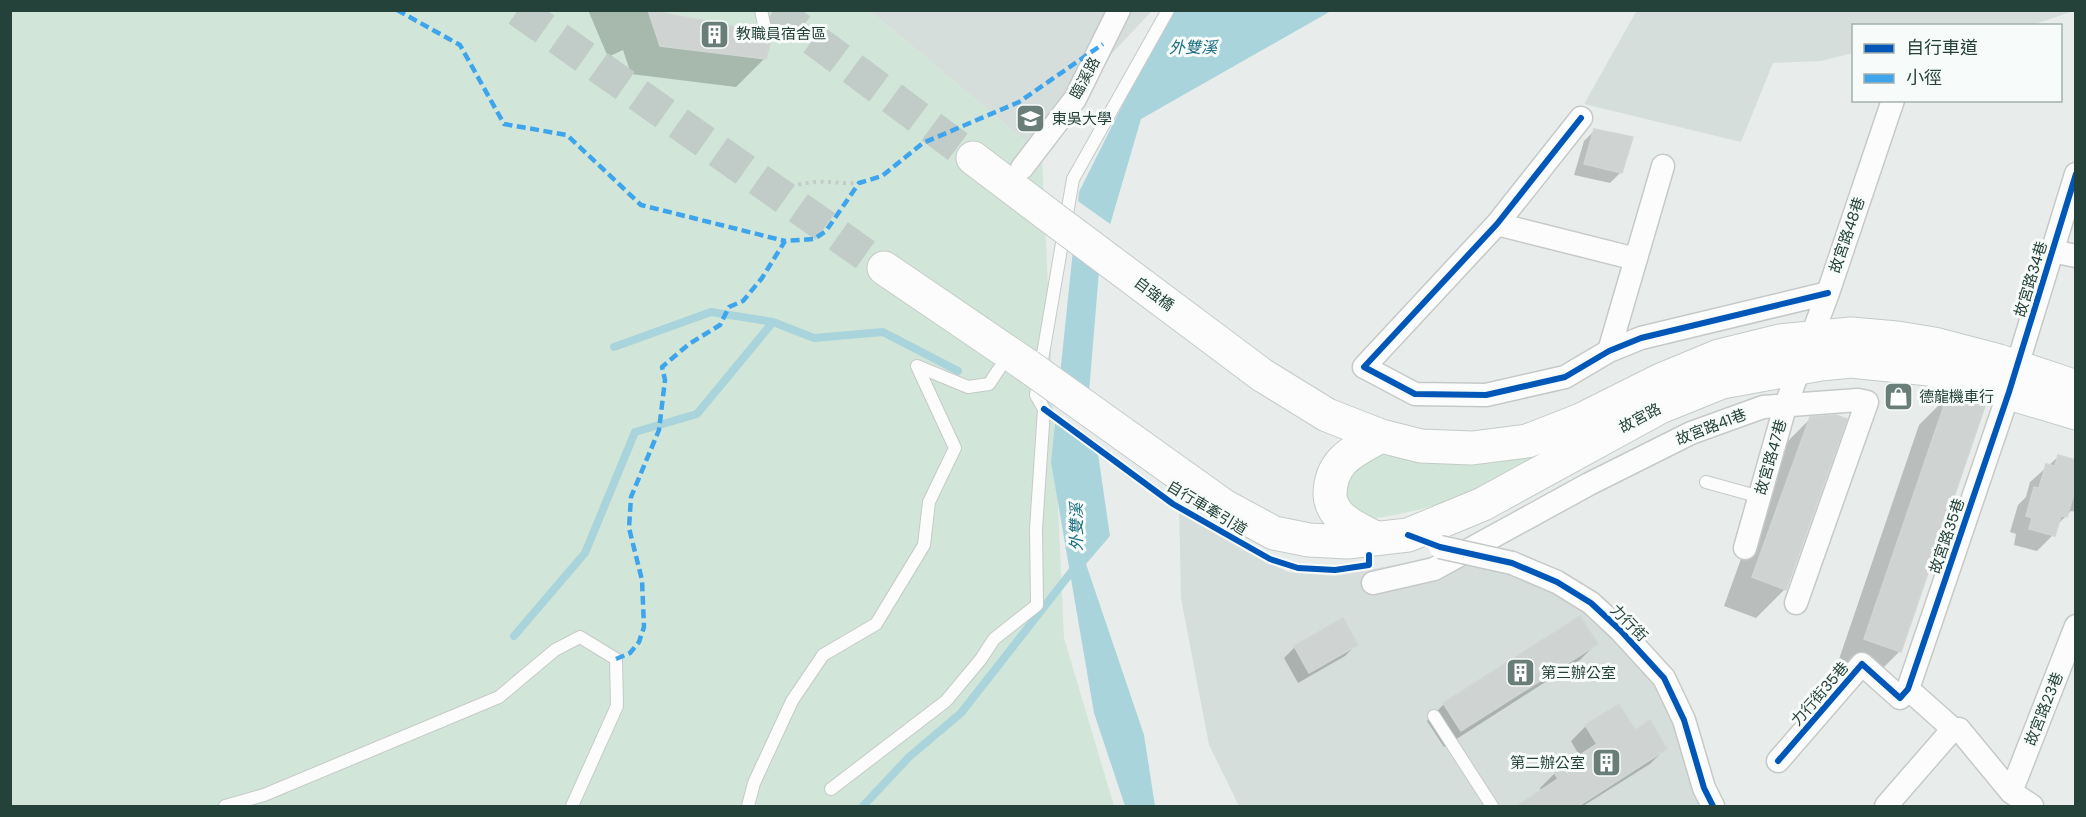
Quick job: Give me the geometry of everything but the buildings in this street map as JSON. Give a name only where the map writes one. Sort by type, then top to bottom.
[{"type":"main road","name":"自強橋","points":[[973,158],[1262,375]]},
{"type":"main road","points":[[884,268],[1014,368]]},
{"type":"main road","name":"故宮路","points":[[1262,375],[1327,415],[1381,436],[1421,446],[1472,448],[1527,441],[1581,420],[1661,380],[1719,356],[1780,340],[1851,334],[1934,344],[2012,379],[2076,413]]},
{"type":"main road","name":"故宮路","points":[[1014,368],[1224,506],[1274,534],[1309,540],[1347,542],[1408,535],[1483,504],[1660,407],[1722,382],[1851,361],[1891,363],[2076,387]]},
{"type":"main road","points":[[1375,538],[1341,518],[1330,501],[1330,479],[1341,462],[1358,448],[1381,436]]},
{"type":"street","name":"臨溪路","points":[[1022,168],[1075,99],[1119,10]]},
{"type":"street","name":"故宮路48巷","points":[[1798,368],[1828,292],[1892,102]]},
{"type":"street","points":[[1581,118],[1497,224],[1365,367],[1415,394],[1486,395],[1565,377],[1609,351],[1641,338],[1828,292]]},
{"type":"street","points":[[1609,351],[1663,166]]},
{"type":"street","name":"故宮路34巷","points":[[2012,379],[2076,174]]},
{"type":"street","points":[[1497,224],[1636,259]]},
{"type":"street","points":[[2052,250],[2076,256]]},
{"type":"street","name":"故宮路47巷","points":[[1745,548],[1798,368]]},
{"type":"street","name":"故宮路35巷","points":[[1908,688],[2012,379]]},
{"type":"street","name":"故宮路41巷","points":[[1373,583],[1434,568],[1588,484],[1691,432],[1763,407],[1858,400],[1867,402],[1796,603]]},
{"type":"street","name":"力行街","points":[[1408,535],[1440,547],[1512,563],[1557,582],[1592,603],[1664,678],[1684,720],[1704,788],[1713,807]]},
{"type":"street","name":"故宮路23巷","points":[[2011,792],[2076,626]]},
{"type":"street","name":"力行街35巷","points":[[1778,761],[1862,664],[1900,698],[1908,688]]},
{"type":"street","points":[[1908,688],[1953,729],[1959,729],[2011,792],[2032,807]]},
{"type":"street","points":[[1886,807],[1953,729]]},
{"type":"lane","points":[[761,10],[765,29]]},
{"type":"lane","points":[[831,789],[946,701],[981,659],[994,639],[1037,605],[1036,529],[1044,410],[1036,395],[1073,179],[1167,10]]},
{"type":"lane","points":[[748,807],[753,783],[792,701],[823,655],[876,624],[924,545],[929,502],[955,448],[917,366],[968,387],[988,384],[1014,368]]},
{"type":"lane","points":[[1706,482],[1760,497]]},
{"type":"lane","points":[[225,807],[264,795],[499,697],[555,650],[580,637],[616,659],[617,706],[572,807]]},
{"type":"lane","points":[[1434,716],[1492,807]]},
{"type":"path","points":[[776,188],[813,182],[859,183]]},
{"type":"shaded area","points":[[1637,10],[2074,10],[2035,24],[1852,24],[1852,53],[1821,61],[1773,63],[1741,142],[1584,104]]},
{"type":"shaded area","name":"東吳大學","points":[[870,11],[1152,11],[1084,83],[1042,155]]},
{"type":"shaded area","points":[[1179,503],[1245,551],[1288,572],[1334,576],[1423,560],[1503,567],[1579,600],[1640,662],[1679,720],[1703,806],[1239,806],[1209,745],[1181,598]]},
{"type":"green space","points":[[10,11],[870,11],[1042,155],[1064,638],[1114,806],[11,806]]},
{"type":"green space","points":[[1559,448],[1483,489],[1430,507],[1359,520],[1346,509],[1345,469],[1376,451]]},
{"type":"water","name":"外雙溪","points":[[1177,10],[1331,11],[1141,119],[1100,259],[1089,392],[1110,536],[1086,564],[1144,735],[1155,806],[1125,806],[1094,713],[1051,462],[1079,192],[1167,16]]},
{"type":"pier","points":[[1075,199],[1113,226],[1103,260],[1070,250]]},
{"type":"pier","points":[[1057,374],[1092,395],[1100,451],[1053,415]]},
{"type":"waterway","points":[[614,347],[711,312],[773,322]]},
{"type":"waterway","points":[[514,636],[585,553],[635,432],[697,414],[773,322],[814,338],[883,332],[958,371]]},
{"type":"waterway","points":[[863,806],[909,757],[961,713],[1076,566]]},
{"type":"tunnel","points":[[518,10],[884,268]]},
{"type":"tunnel","points":[[774,10],[973,158]]},
{"type":"marked path","points":[[397,10],[460,45],[504,124],[567,135],[641,205],[785,241]]},
{"type":"marked path","points":[[616,659],[630,653],[639,642],[644,627],[642,580],[629,528],[631,497],[659,430],[665,380],[662,367],[689,344],[720,325],[729,307],[743,301],[762,278],[785,241],[814,239],[826,231],[859,183],[882,176],[923,143],[1019,102],[1103,44]]},
{"type":"cycle path","points":[[1581,118],[1497,224],[1364,367],[1415,394],[1486,395],[1565,377],[1609,351],[1641,338],[1828,293]]},
{"type":"cycle path","points":[[1778,761],[1862,664],[1900,698],[1908,689],[2009,392],[2076,174]]},
{"type":"cycle path","name":"自行車牽引道","points":[[1044,409],[1173,504],[1270,559],[1298,568],[1335,570],[1369,565],[1369,555]]},
{"type":"cycle path","points":[[1408,535],[1440,547],[1512,563],[1557,582],[1591,603],[1620,630],[1664,678],[1684,720],[1704,788],[1713,806]]},
{"type":"place","name":"教職員宿舍區","points":[[715,34]]},
{"type":"place","name":"東吳大學","points":[[1031,119]]},
{"type":"place","name":"德龍機車行","points":[[1898,397]]},
{"type":"place","name":"第三辦公室","points":[[1520,673]]},
{"type":"place","name":"第二辦公室","points":[[1606,763]]}]
